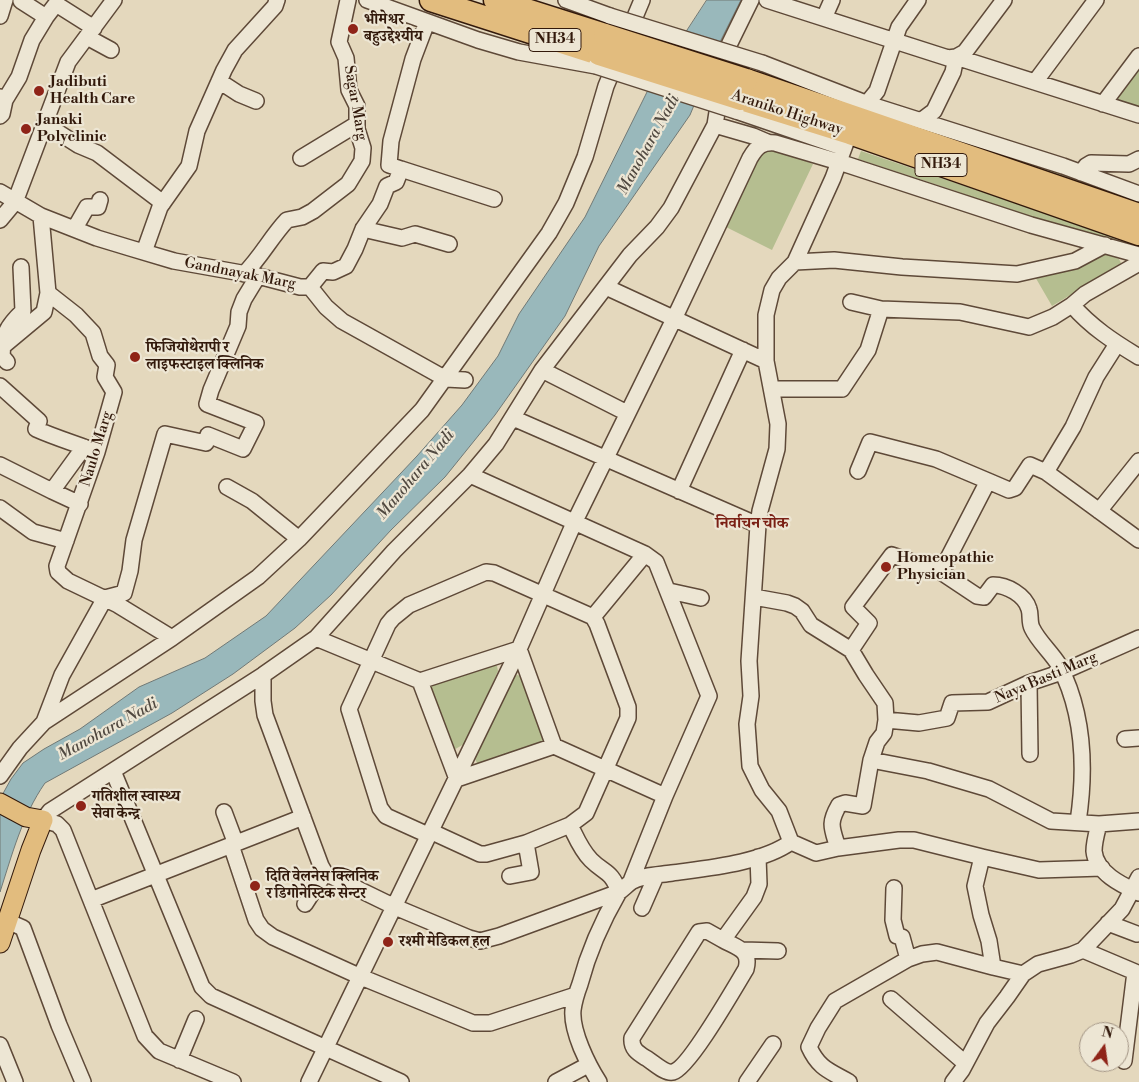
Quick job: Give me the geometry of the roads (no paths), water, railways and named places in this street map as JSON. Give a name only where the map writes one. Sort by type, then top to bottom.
[{"type":"highway","name":"Araniko Highway","points":[[431,0],[593,47],[851,133],[1139,234]]},
{"type":"highway","name":"Araniko Highway","points":[[495,0],[593,47]]},
{"type":"highway","name":"Araniko Highway","points":[[851,133],[1139,215]]},
{"type":"main road","points":[[0,802],[35,819],[0,943]]},
{"type":"street","points":[[0,16],[5,0]]},
{"type":"street","points":[[0,220],[15,202],[68,62],[114,0]]},
{"type":"street","points":[[144,252],[163,203],[189,166],[197,131],[219,80],[235,50],[274,6],[277,0]]},
{"type":"street","name":"Sagar Marg","points":[[105,598],[124,593],[130,571],[134,540],[165,434],[206,444],[208,435],[243,449],[256,422],[207,404],[238,326],[239,312],[256,262],[276,232],[287,220],[302,217],[313,211],[348,184],[362,162],[363,148],[357,124],[356,106],[349,90],[346,58],[339,42],[348,0]]},
{"type":"street","points":[[367,0],[478,40],[519,52],[593,47],[762,63],[851,133],[1031,225],[1139,255]]},
{"type":"street","points":[[566,0],[593,47]]},
{"type":"street","points":[[0,776],[20,748],[44,722],[172,638],[258,578],[300,539],[422,410],[446,379],[549,232],[566,203],[585,157],[606,86],[642,0]]},
{"type":"street","points":[[35,819],[263,675],[316,638],[394,551],[470,475],[496,444],[542,370],[630,255],[657,227],[671,208],[715,124],[727,49],[750,0]]},
{"type":"street","points":[[767,0],[948,58],[956,57],[965,52],[1004,0]]},
{"type":"street","points":[[824,18],[832,0]]},
{"type":"street","points":[[918,0],[899,27],[878,91],[851,133],[795,262],[779,278],[772,290],[766,315],[766,361],[778,424],[777,449],[760,511],[754,564],[754,597],[749,661],[751,696],[746,724],[750,766],[762,790],[779,810],[791,842],[816,853],[838,848],[899,840],[914,840],[1039,870],[1102,868]]},
{"type":"street","points":[[1035,82],[1096,0]]},
{"type":"street","points":[[21,1],[46,17]]},
{"type":"street","points":[[0,116],[2,114],[2,99],[19,77],[32,40],[56,4],[111,50]]},
{"type":"street","points":[[427,22],[413,59],[391,140],[389,165],[494,199]]},
{"type":"street","points":[[1103,104],[1139,56]]},
{"type":"street","points":[[956,57],[1139,115]]},
{"type":"street","points":[[922,120],[934,110],[953,72],[956,57]]},
{"type":"street","points":[[219,80],[239,94],[256,101]]},
{"type":"street","points":[[715,124],[775,143],[851,133],[922,120],[1139,194]]},
{"type":"street","points":[[44,124],[78,145],[97,153],[163,203]]},
{"type":"street","points":[[301,158],[357,124]]},
{"type":"street","points":[[309,1082],[457,779],[519,649],[574,523],[750,158],[760,144],[767,142]]},
{"type":"street","points":[[1081,173],[1091,163],[1129,164],[1139,159]]},
{"type":"street","points":[[310,287],[323,271],[333,272],[344,268],[355,250],[363,229],[380,204],[388,186],[396,182],[401,169]]},
{"type":"street","name":"Gandnayak Marg","points":[[0,192],[41,216],[97,238],[174,261],[251,275],[300,287],[310,287],[342,321],[446,379],[465,380]]},
{"type":"street","points":[[75,228],[87,206],[98,206],[100,200]]},
{"type":"street","points":[[3,353],[44,312],[48,293],[41,216]]},
{"type":"street","points":[[363,229],[402,238],[415,234],[449,244]]},
{"type":"street","points":[[795,262],[834,260],[1017,274],[1075,261],[1106,245]]},
{"type":"street","points":[[851,302],[881,309],[960,312],[1029,327],[1053,317],[1085,294],[1139,263]]},
{"type":"street","points":[[3,353],[9,324],[23,311],[21,267]]},
{"type":"street","points":[[606,287],[766,361]]},
{"type":"street","name":"Naulo Marg","points":[[48,293],[76,315],[93,333],[100,356],[107,365],[105,377],[114,392],[91,450],[80,504],[57,566],[58,572],[68,581],[105,598]]},
{"type":"street","points":[[1072,305],[1086,320],[1139,357]]},
{"type":"street","points":[[772,389],[842,389],[868,350],[881,309]]},
{"type":"street","points":[[1046,472],[1073,426],[1096,377],[1118,344]]},
{"type":"street","points":[[679,491],[743,350]]},
{"type":"street","points":[[542,370],[627,413]]},
{"type":"street","points":[[0,386],[39,421],[36,429],[91,450],[52,491]]},
{"type":"street","points":[[513,418],[758,525]]},
{"type":"street","points":[[858,471],[870,442],[936,459],[1009,490],[1014,488],[1030,465],[1046,472],[1139,540]]},
{"type":"street","points":[[1099,511],[1139,462]]},
{"type":"street","points":[[0,465],[80,504]]},
{"type":"street","points":[[470,475],[645,554],[656,562],[669,591],[709,696],[665,796],[631,882]]},
{"type":"street","points":[[941,572],[988,481]]},
{"type":"street","points":[[227,488],[252,501],[300,539]]},
{"type":"street","points":[[0,508],[33,532],[66,541]]},
{"type":"street","points":[[593,617],[645,554]]},
{"type":"street","points":[[851,650],[869,623],[854,607],[892,555],[941,572],[978,596],[984,597],[993,585],[999,585],[1018,594],[1030,609],[1031,627],[1055,658],[1076,709],[1082,753],[1083,778],[1078,822]]},
{"type":"street","points":[[486,572],[494,573],[542,595],[593,617],[628,707],[628,718],[586,814],[570,825],[526,843],[486,854],[480,854],[386,816],[380,808],[349,709],[351,701],[372,661],[388,624],[409,605],[486,572]]},
{"type":"street","points":[[669,591],[701,598]]},
{"type":"street","points":[[754,597],[795,606],[802,611],[811,625],[851,650],[885,703],[886,720],[884,733],[877,742],[871,760],[863,806],[845,803],[839,805],[832,816],[831,824],[838,848]]},
{"type":"street","points":[[44,722],[62,675],[105,598],[172,638]]},
{"type":"street","points":[[316,638],[420,681],[519,649]]},
{"type":"street","name":"Naya Basti Marg","points":[[886,720],[919,723],[947,718],[952,703],[988,702],[1028,683],[1062,672],[1139,638]]},
{"type":"street","points":[[519,649],[554,746]]},
{"type":"street","points":[[263,675],[262,701],[265,715],[325,873],[395,907],[469,938],[480,940],[499,936],[619,892]]},
{"type":"street","points":[[420,681],[457,779]]},
{"type":"street","points":[[1028,683],[1030,754]]},
{"type":"street","points":[[457,779],[554,746],[665,796]]},
{"type":"street","points":[[871,760],[928,772],[990,789],[1051,821],[1099,824],[1139,821]]},
{"type":"street","points":[[113,771],[202,987],[211,996],[401,1082]]},
{"type":"street","points":[[224,812],[256,920],[262,929],[273,937],[361,977],[473,1023],[490,1023],[576,995]]},
{"type":"street","points":[[91,900],[303,817]]},
{"type":"street","points":[[35,819],[57,824],[63,830],[145,1036],[159,1051],[233,1082]]},
{"type":"street","points":[[956,1081],[987,1023],[1023,974],[1038,964],[1083,950],[1122,909],[1137,886],[1113,879],[1102,868],[1094,850],[1099,824]]},
{"type":"street","points":[[570,825],[577,839],[585,865],[614,879],[619,892]]},
{"type":"street","points":[[599,1082],[588,1065],[574,1024],[573,1010],[588,953],[604,917],[619,892],[631,882],[758,857],[779,850],[791,842]]},
{"type":"street","points":[[510,876],[531,872],[526,843]]},
{"type":"street","points":[[724,940],[754,896],[759,884],[758,857]]},
{"type":"street","points":[[982,857],[975,886],[989,941],[993,967]]},
{"type":"street","points":[[305,904],[325,873]]},
{"type":"street","points":[[642,908],[656,876]]},
{"type":"street","points":[[894,888],[893,920],[897,936],[902,937],[908,959]]},
{"type":"street","points":[[7,921],[23,928],[59,1025],[84,1082]]},
{"type":"street","points":[[1108,923],[1136,934]]},
{"type":"street","points":[[707,931],[724,940],[747,954],[746,970],[701,1041],[681,1067],[673,1072],[666,1071],[635,1051],[631,1045],[632,1038],[699,932],[707,931]]},
{"type":"street","points":[[743,950],[778,951]]},
{"type":"street","points":[[1083,950],[1137,973],[1129,1027]]},
{"type":"street","points":[[849,1082],[829,1072],[815,1060],[809,1047],[818,1028],[835,1001],[908,959],[922,954],[937,952],[1023,974]]},
{"type":"street","points":[[891,999],[966,1062]]},
{"type":"street","points":[[179,1060],[196,1018]]},
{"type":"street","points":[[747,1082],[773,1044]]},
{"type":"street","points":[[0,1045],[15,1082]]},
{"type":"street","points":[[556,1082],[588,1065]]},
{"type":"water","name":"Manohara Nadi","points":[[707,0],[741,0],[721,40],[690,115],[599,246],[565,316],[495,415],[445,477],[391,530],[331,595],[295,628],[233,674],[172,713],[45,783],[24,822],[0,892],[0,799],[23,763],[80,729],[139,687],[205,658],[266,616],[417,456],[462,405],[498,356],[519,314],[585,217],[648,90]]},
{"type":"place","name":"भीमेश्वर बहुउद्देश्यीय","points":[[353,29]]},
{"type":"place","name":"Jadibuti Health Care","points":[[39,91]]},
{"type":"place","name":"Janaki Polyclinic","points":[[26,129]]},
{"type":"place","name":"फिजियोथेरापी र लाइफस्टाइल क्लिनिक","points":[[135,357]]},
{"type":"place","name":"Homeopathic Physician","points":[[886,567]]},
{"type":"place","name":"गतिशील स्वास्थ्य सेवा केन्द्र","points":[[81,806]]},
{"type":"place","name":"दिति वेलनेस क्लिनिक र डिगोनेस्टिक सेन्टर","points":[[255,886]]},
{"type":"place","name":"रश्मी मेडिकल हल","points":[[388,942]]},
{"type":"district","name":"निर्वाचन चोक","points":[[752,524]]}]
